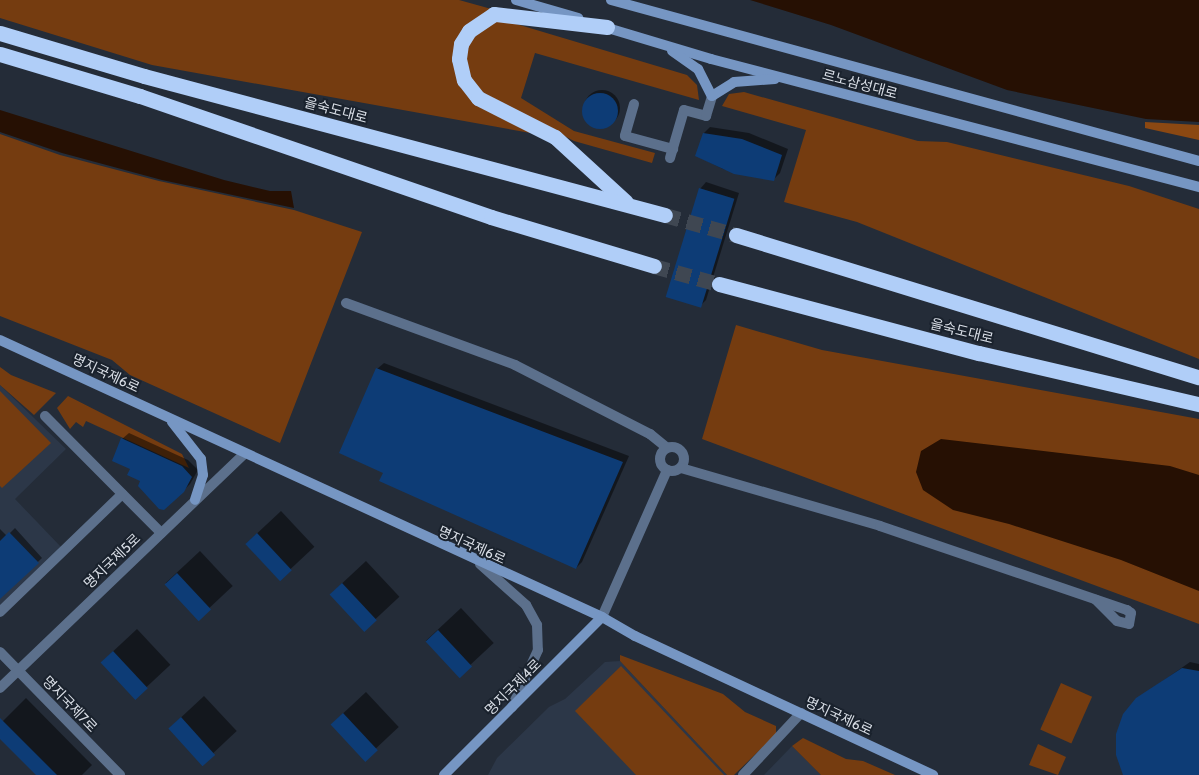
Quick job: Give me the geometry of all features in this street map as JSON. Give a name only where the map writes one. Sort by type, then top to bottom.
[{"type":"highway","points":[[607,27],[494,14],[469,30],[461,44],[459,59],[464,80],[478,98],[554,137],[629,205]]},
{"type":"highway","name":"을숙도대로","points":[[0,33],[144,76],[665,215]]},
{"type":"highway","points":[[0,54],[140,96],[473,211],[654,266]]},
{"type":"highway","name":"을숙도대로","points":[[736,235],[1199,377]]},
{"type":"highway","name":"을숙도대로","points":[[719,284],[979,353],[1199,404]]},
{"type":"main road","name":"르노삼성대로","points":[[516,0],[786,78],[1199,187]]},
{"type":"main road","name":"르노삼성대로","points":[[611,0],[1199,161]]},
{"type":"main road","points":[[663,44],[698,69],[712,96],[723,87],[738,81],[786,78]]},
{"type":"main road","name":"명지국제6로","points":[[0,340],[480,564],[602,617],[933,775]]},
{"type":"main road","points":[[168,417],[201,459],[203,475],[195,500]]},
{"type":"main road","name":"명지국제4로","points":[[444,775],[602,617]]},
{"type":"street","points":[[634,104],[625,136],[672,154],[684,110],[706,116],[712,96]]},
{"type":"street","points":[[346,303],[515,365],[650,434],[667,448],[681,451],[684,462],[681,468]]},
{"type":"street","points":[[45,416],[161,533]]},
{"type":"street","points":[[667,448],[660,458],[667,470]]},
{"type":"street","name":"명지국제5로","points":[[0,688],[244,454]]},
{"type":"street","points":[[667,470],[681,468],[880,526],[1096,600]]},
{"type":"street","points":[[602,617],[667,470]]},
{"type":"street","points":[[0,612],[122,494]]},
{"type":"street","points":[[480,564],[526,605],[537,624],[538,650],[511,710]]},
{"type":"street","name":"명지국제7로","points":[[0,652],[120,775]]},
{"type":"street","points":[[743,775],[801,713]]},
{"type":"shaded area","points":[[0,0],[459,0],[495,10],[474,21],[457,72],[536,134],[152,65],[0,18]]},
{"type":"shaded area","points":[[750,0],[1199,0],[1199,122],[1146,119],[1007,90],[831,25]]},
{"type":"shaded area","points":[[500,19],[687,75],[697,85],[699,100],[535,53],[521,98],[574,131],[655,153],[652,163],[574,141],[476,91],[464,62],[469,38]]},
{"type":"shaded area","points":[[744,92],[918,141],[947,142],[1129,186],[1199,209],[1199,359],[857,222],[784,202],[806,130],[722,106],[729,94]]},
{"type":"shaded area","points":[[0,110],[224,180],[270,191],[291,191],[294,208],[162,180],[62,153],[0,132]]},
{"type":"shaded area","points":[[1145,122],[1199,125],[1199,140],[1145,128]]},
{"type":"shaded area","points":[[0,134],[60,155],[159,181],[294,210],[362,232],[280,443],[130,375],[112,360],[0,316]]},
{"type":"shaded area","points":[[736,325],[822,350],[1199,419],[1199,624],[702,439]]},
{"type":"shaded area","points":[[0,367],[11,375],[56,393],[34,415],[0,385]]},
{"type":"shaded area","points":[[0,385],[66,449],[15,499],[62,548],[0,606]]},
{"type":"shaded area","points":[[0,391],[51,443],[2,488],[0,486]]},
{"type":"shaded area","points":[[68,396],[182,454],[189,468],[86,421],[83,427],[76,422],[70,429],[57,408]]},
{"type":"shaded area","points":[[941,439],[1170,466],[1199,475],[1199,591],[1121,560],[1009,524],[953,510],[923,490],[916,472],[921,451]]},
{"type":"shaded area","points":[[620,655],[723,694],[745,712],[776,726],[776,734],[734,775],[727,775],[620,661]]},
{"type":"shaded area","points":[[620,661],[727,775],[488,775],[497,758],[549,707],[565,699],[605,662]]},
{"type":"shaded area","points":[[621,666],[724,775],[636,775],[575,711]]},
{"type":"shaded area","points":[[1061,683],[1092,697],[1071,743],[1040,730]]},
{"type":"shaded area","points":[[803,738],[846,759],[863,761],[895,775],[821,775],[792,746]]},
{"type":"shaded area","points":[[1038,744],[1066,757],[1058,775],[1029,765]]},
{"type":"shaded area","points":[[792,746],[821,775],[764,775]]},
{"type":"building","points":[[600,93],[607,94],[613,98],[617,104],[617,118],[613,124],[607,128],[600,129],[593,128],[587,124],[583,118],[582,111],[583,104],[587,98],[593,94]]},
{"type":"building","points":[[703,133],[742,139],[782,155],[774,181],[734,174],[695,156]]},
{"type":"building","points":[[699,188],[734,199],[701,308],[666,297]]},
{"type":"building","points":[[376,368],[623,462],[576,569],[379,481],[383,473],[339,453]]},
{"type":"building","points":[[121,438],[182,466],[192,477],[184,492],[164,510],[159,509],[138,486],[140,481],[127,475],[130,469],[112,461]]},
{"type":"building","points":[[9,532],[39,563],[0,599],[0,541]]},
{"type":"building","points":[[257,533],[292,570],[280,581],[245,544]]},
{"type":"building","points":[[177,573],[211,610],[199,621],[165,585]]},
{"type":"building","points":[[342,583],[377,620],[364,632],[330,595]]},
{"type":"building","points":[[438,630],[472,667],[460,678],[426,642]]},
{"type":"building","points":[[113,651],[148,688],[135,700],[101,663]]},
{"type":"building","points":[[1182,668],[1199,671],[1199,775],[1123,775],[1116,755],[1116,734],[1123,714],[1136,698]]},
{"type":"building","points":[[343,713],[378,750],[365,762],[331,725]]},
{"type":"building","points":[[181,717],[215,755],[202,766],[168,728]]},
{"type":"building","points":[[0,718],[57,775],[36,775],[0,739]]},
{"type":"tunnel","points":[[665,215],[736,235]]},
{"type":"tunnel","points":[[654,266],[719,284]]}]
